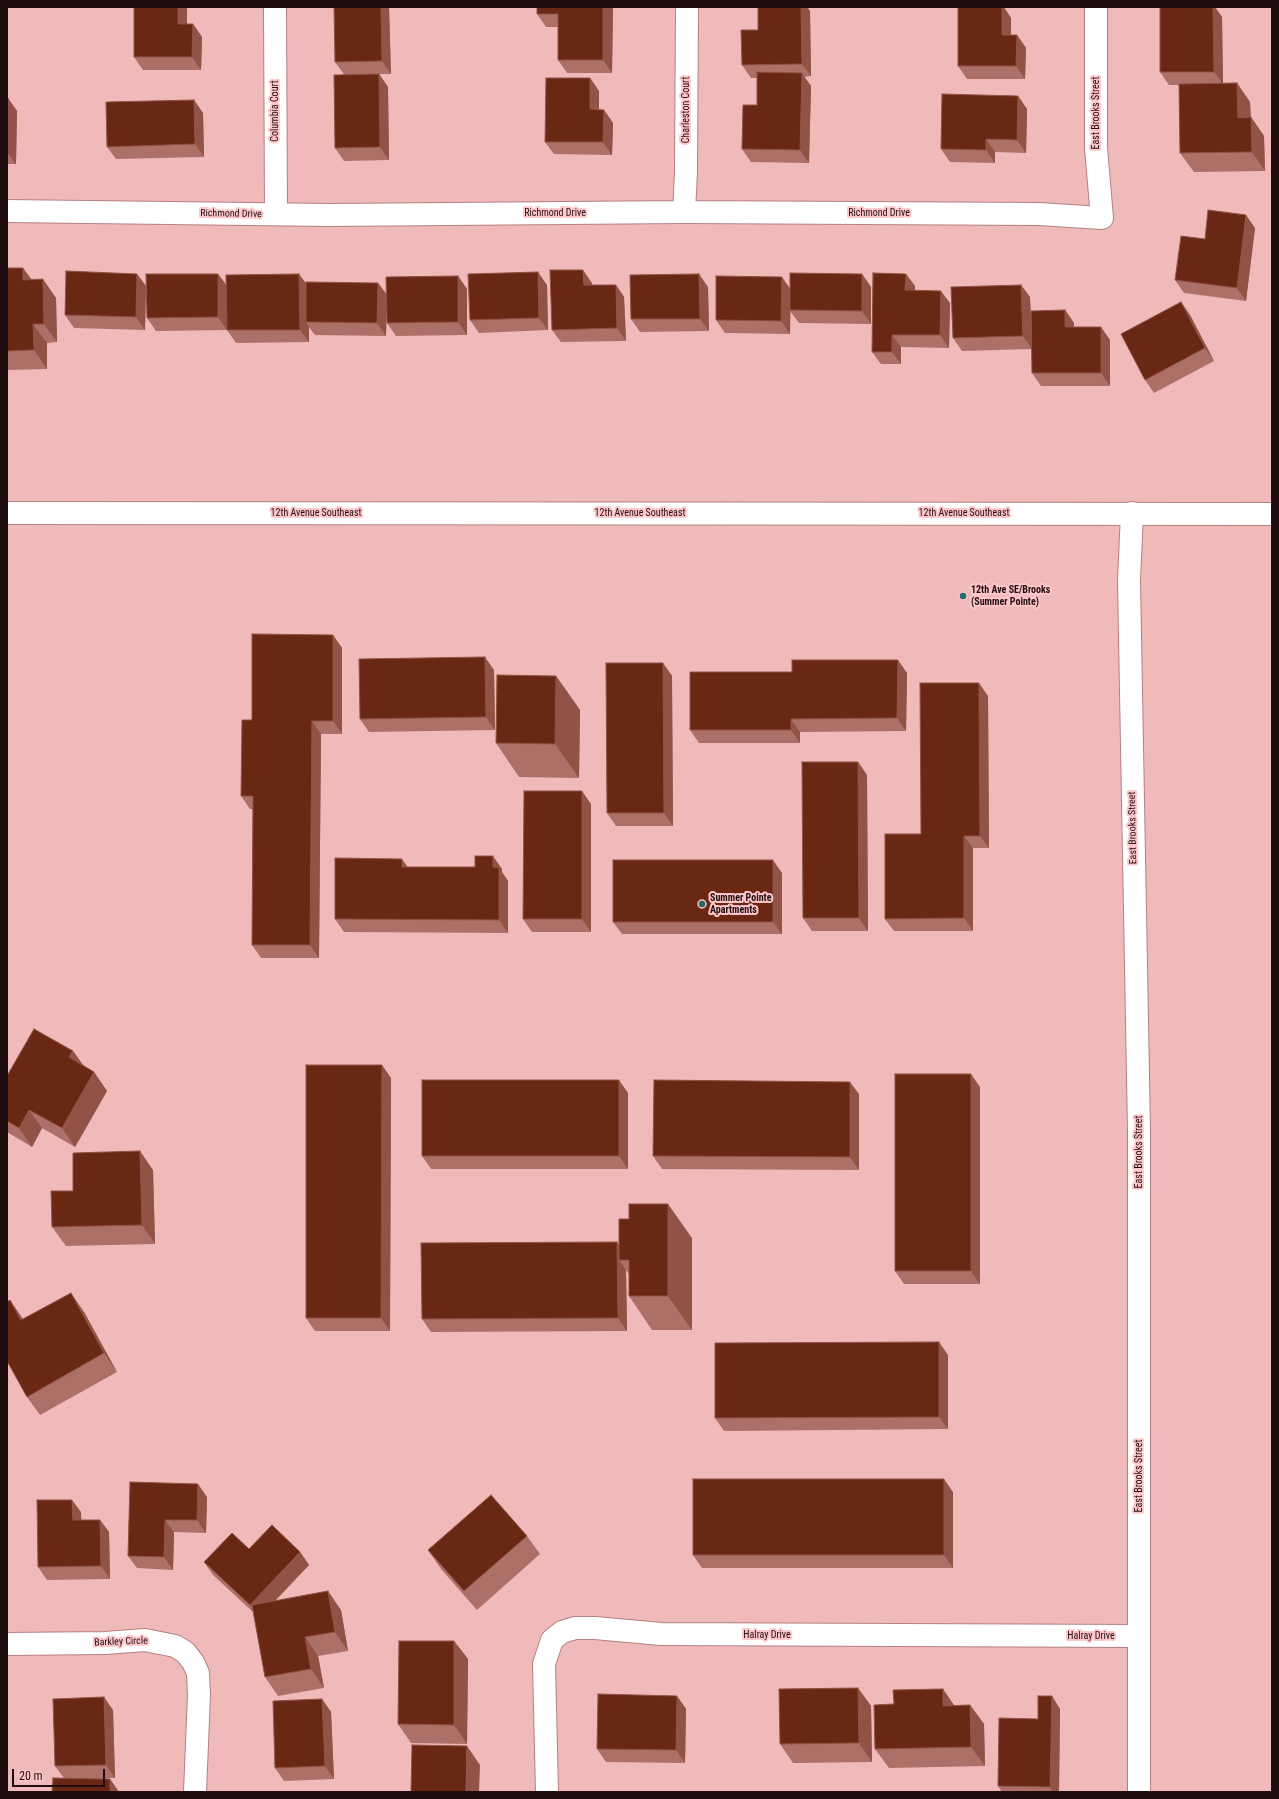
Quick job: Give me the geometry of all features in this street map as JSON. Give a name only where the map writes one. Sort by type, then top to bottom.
[{"type":"street","name":"Columbia Court","points":[[275,7],[276,214]]},
{"type":"street","name":"Charleston Court","points":[[684,212],[686,172],[687,7]]},
{"type":"street","name":"East Brooks Street","points":[[1096,7],[1096,148],[1102,218]]},
{"type":"street","name":"Richmond Drive","points":[[7,212],[276,214],[684,212],[1039,214],[1102,218]]},
{"type":"street","name":"12th Avenue Southeast","points":[[7,513],[1272,514]]},
{"type":"street","name":"East Brooks Street","points":[[1132,513],[1129,581],[1139,1131],[1139,1792]]},
{"type":"street","name":"Halray Drive","points":[[547,1792],[544,1664],[552,1640],[562,1632],[576,1628],[595,1628],[661,1634],[1139,1636]]},
{"type":"street","name":"Barkley Circle","points":[[7,1644],[105,1643],[145,1640],[175,1646],[185,1652],[193,1662],[198,1673],[199,1695],[195,1792]]},
{"type":"building","points":[[134,7],[178,7],[178,24],[193,24],[192,57],[134,57]]},
{"type":"building","points":[[334,7],[381,7],[382,61],[335,62]]},
{"type":"building","points":[[537,7],[603,7],[603,60],[558,60],[558,14],[537,14]]},
{"type":"building","points":[[758,7],[801,7],[802,64],[742,65],[741,30],[758,30]]},
{"type":"building","points":[[958,7],[1002,7],[1002,35],[1017,35],[1016,66],[958,66]]},
{"type":"building","points":[[1160,7],[1213,7],[1214,72],[1160,72]]},
{"type":"building","points":[[757,72],[802,73],[800,150],[742,149],[743,105],[757,105]]},
{"type":"building","points":[[379,74],[380,147],[335,148],[334,75]]},
{"type":"building","points":[[546,78],[590,78],[590,109],[604,110],[603,142],[545,142]]},
{"type":"building","points":[[1237,83],[1238,118],[1251,117],[1252,152],[1180,153],[1179,84]]},
{"type":"building","points":[[942,94],[1018,96],[1017,140],[986,139],[986,150],[941,149]]},
{"type":"building","points":[[7,98],[8,98],[7,133]]},
{"type":"building","points":[[194,100],[195,144],[107,147],[106,102]]},
{"type":"building","points":[[1208,210],[1246,215],[1237,288],[1175,280],[1181,236],[1205,239]]},
{"type":"building","points":[[7,268],[23,268],[23,280],[43,279],[44,324],[33,324],[34,350],[7,351]]},
{"type":"building","points":[[550,270],[583,270],[584,285],[616,285],[617,328],[552,330]]},
{"type":"building","points":[[66,271],[137,274],[136,317],[65,315]]},
{"type":"building","points":[[538,272],[539,318],[470,320],[468,274]]},
{"type":"building","points":[[790,273],[862,274],[862,311],[790,310]]},
{"type":"building","points":[[873,273],[906,274],[905,290],[941,291],[940,335],[892,335],[892,352],[872,352]]},
{"type":"building","points":[[146,274],[218,274],[218,317],[147,318]]},
{"type":"building","points":[[299,274],[300,330],[227,330],[226,275]]},
{"type":"building","points":[[699,274],[700,319],[631,319],[630,275]]},
{"type":"building","points":[[458,276],[458,322],[387,323],[386,277]]},
{"type":"building","points":[[716,276],[782,277],[781,321],[716,320]]},
{"type":"building","points":[[306,282],[378,283],[377,323],[306,322]]},
{"type":"building","points":[[1021,285],[1023,336],[953,338],[951,287]]},
{"type":"building","points":[[1181,302],[1205,348],[1145,380],[1121,334]]},
{"type":"building","points":[[1065,310],[1065,327],[1101,327],[1101,373],[1032,373],[1031,311]]},
{"type":"building","points":[[252,634],[333,635],[333,721],[312,721],[310,945],[252,945],[253,796],[241,796],[242,720],[252,720]]},
{"type":"building","points":[[485,657],[486,717],[360,719],[359,659]]},
{"type":"building","points":[[792,660],[898,660],[897,718],[791,719],[791,730],[690,730],[690,672],[792,672]]},
{"type":"building","points":[[606,663],[663,663],[664,813],[607,813]]},
{"type":"building","points":[[497,675],[556,676],[555,744],[496,743]]},
{"type":"building","points":[[920,683],[979,683],[980,836],[964,836],[964,918],[885,919],[885,834],[921,834]]},
{"type":"building","points":[[802,762],[858,762],[859,918],[803,918]]},
{"type":"building","points":[[524,791],[582,791],[582,919],[523,919]]},
{"type":"building","points":[[475,856],[493,856],[493,867],[499,868],[499,920],[335,919],[335,858],[402,859],[402,867],[475,867]]},
{"type":"building","name":"Summer Pointe Apartments","points":[[613,860],[773,860],[773,922],[613,922]]},
{"type":"building","points":[[34,1029],[73,1051],[69,1057],[94,1072],[62,1128],[29,1110],[19,1128],[7,1121],[7,1076]]},
{"type":"building","points":[[306,1065],[382,1065],[381,1318],[306,1318]]},
{"type":"building","points":[[895,1074],[971,1074],[971,1271],[895,1271]]},
{"type":"building","points":[[422,1080],[619,1080],[619,1156],[422,1156]]},
{"type":"building","points":[[654,1080],[850,1082],[850,1157],[653,1156]]},
{"type":"building","points":[[140,1151],[142,1225],[52,1227],[51,1191],[73,1191],[73,1153]]},
{"type":"building","points":[[629,1204],[668,1204],[668,1296],[629,1296],[629,1260],[619,1260],[619,1219],[629,1219]]},
{"type":"building","points":[[617,1242],[618,1318],[422,1319],[421,1243]]},
{"type":"building","points":[[71,1293],[104,1353],[27,1397],[7,1361],[7,1302],[10,1300],[21,1320]]},
{"type":"building","points":[[939,1342],[939,1417],[715,1418],[715,1343]]},
{"type":"building","points":[[693,1479],[944,1479],[944,1555],[693,1555]]},
{"type":"building","points":[[130,1482],[198,1484],[197,1520],[165,1520],[164,1557],[128,1556]]},
{"type":"building","points":[[491,1495],[527,1536],[464,1591],[428,1550]]},
{"type":"building","points":[[37,1500],[72,1500],[73,1520],[100,1520],[101,1566],[38,1567]]},
{"type":"building","points":[[272,1525],[300,1552],[250,1605],[204,1562],[232,1533],[249,1549]]},
{"type":"building","points":[[328,1591],[335,1632],[305,1637],[311,1669],[265,1677],[252,1605]]},
{"type":"building","points":[[399,1641],[454,1641],[454,1725],[398,1724]]},
{"type":"building","points":[[858,1688],[859,1743],[780,1744],[779,1689]]},
{"type":"building","points":[[943,1689],[943,1706],[970,1705],[971,1747],[875,1749],[874,1705],[894,1704],[893,1690]]},
{"type":"building","points":[[598,1694],[677,1696],[676,1750],[597,1749]]},
{"type":"building","points":[[1038,1696],[1052,1696],[1050,1787],[998,1786],[999,1718],[1038,1719]]},
{"type":"building","points":[[104,1697],[106,1765],[55,1766],[53,1699]]},
{"type":"building","points":[[322,1699],[325,1766],[275,1768],[273,1701]]},
{"type":"building","points":[[412,1745],[467,1746],[466,1792],[411,1792]]},
{"type":"building","points":[[53,1778],[110,1779],[110,1792],[52,1792]]},
{"type":"place","name":"12th Ave SE/Brooks (Summer Pointe)","points":[[963,596]]},
{"type":"place","name":"Summer Pointe Apartments","points":[[702,904]]}]
